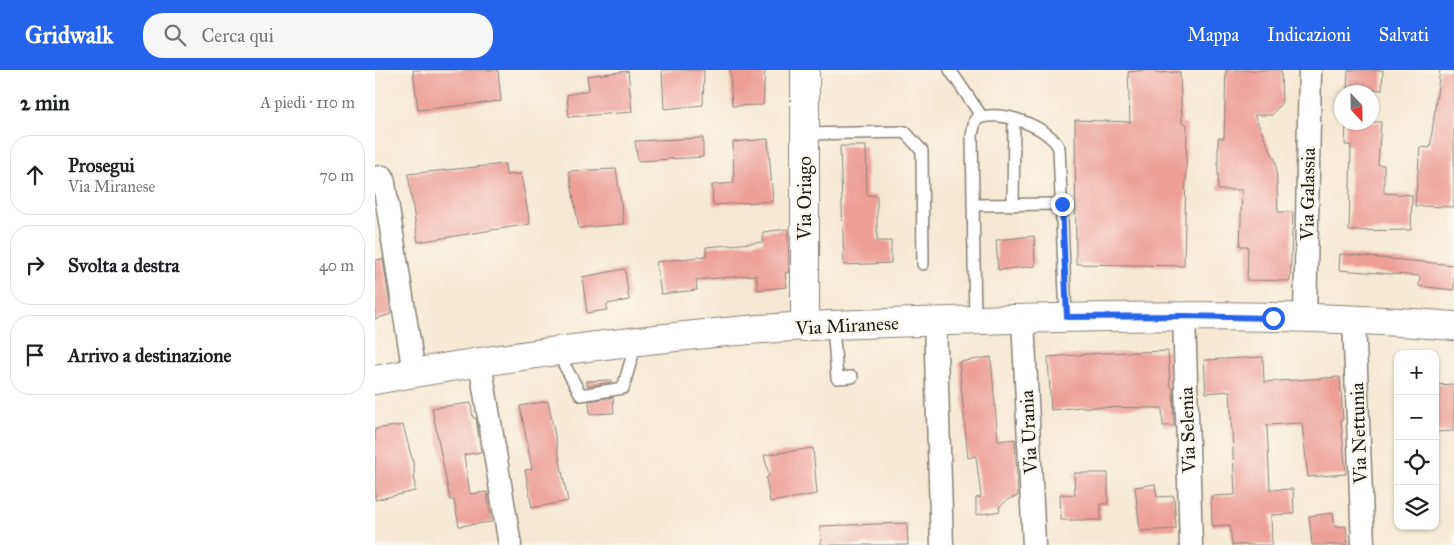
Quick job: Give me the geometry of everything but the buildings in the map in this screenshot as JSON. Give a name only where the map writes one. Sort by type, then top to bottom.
[{"type":"street","name":"Via Oriago","points":[[805,70],[805,327]]},
{"type":"street","name":"Via Galassia","points":[[1305,319],[1310,70]]},
{"type":"street","points":[[375,178],[383,177],[414,372]]},
{"type":"street","name":"Via Miranese","points":[[375,380],[414,372],[556,351],[716,332],[833,325],[1023,318],[1184,316],[1354,320],[1454,326]]},
{"type":"street","name":"Via Selenia","points":[[1184,316],[1191,545]]},
{"type":"street","name":"Via Urania","points":[[1023,318],[1034,545]]},
{"type":"street","name":"Via Nettunia","points":[[1354,320],[1363,545]]},
{"type":"street","points":[[935,321],[942,545]]},
{"type":"street","points":[[480,362],[510,545]]},
{"type":"lane","points":[[951,70],[982,116]]},
{"type":"lane","points":[[975,320],[972,130],[975,120],[982,116],[1029,123],[1041,130],[1059,146],[1067,317]]},
{"type":"lane","points":[[1013,205],[1014,120]]},
{"type":"lane","points":[[805,134],[905,132],[922,151],[923,264]]},
{"type":"lane","points":[[973,205],[1062,204]]},
{"type":"lane","points":[[833,325],[837,378],[852,377]]},
{"type":"lane","points":[[556,351],[581,395],[623,388],[636,342]]},
{"type":"route","points":[[1062,204],[1067,317],[1184,316],[1273,318]]}]
